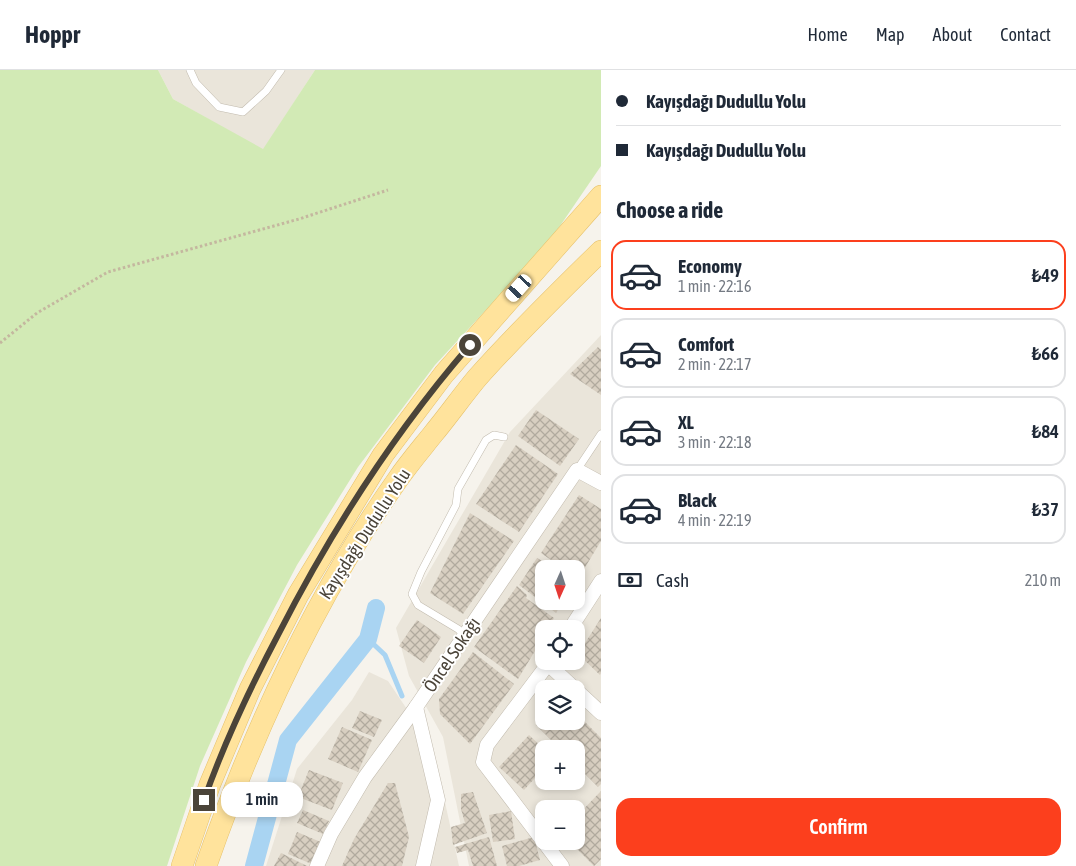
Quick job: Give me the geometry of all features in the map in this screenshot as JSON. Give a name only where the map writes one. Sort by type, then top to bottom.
[{"type":"main road","name":"Kayışdağı Dudullu Yolu","points":[[182,866],[210,784],[250,689],[298,596],[383,455],[444,374],[601,196]]},
{"type":"main road","name":"Kayışdağı Dudullu Yolu","points":[[206,866],[232,794],[270,703],[317,610],[355,544],[398,478],[477,379],[559,292],[601,251]]},
{"type":"street","points":[[577,470],[601,483]]},
{"type":"street","name":"Öncel Sokağı","points":[[317,866],[331,834],[365,777],[416,707],[577,470]]},
{"type":"street","points":[[576,620],[600,583]]},
{"type":"street","points":[[543,670],[486,745],[483,762],[562,866]]},
{"type":"street","points":[[556,670],[566,680]]},
{"type":"street","points":[[585,698],[601,713]]},
{"type":"street","points":[[416,707],[438,800],[423,866]]},
{"type":"lane","points":[[190,70],[196,83],[219,107],[243,112],[266,91],[280,70]]},
{"type":"lane","points":[[577,470],[601,434]]},
{"type":"lane","points":[[465,635],[418,604],[412,594],[421,572],[456,505],[458,489],[486,440],[494,435],[504,437]]},
{"type":"path","points":[[0,343],[37,313],[108,272],[299,219],[388,190]]},
{"type":"shaded area","points":[[158,70],[315,70],[263,150],[173,99]]},
{"type":"shaded area","points":[[601,335],[601,866],[469,866],[443,737],[409,676],[396,628],[510,432]]},
{"type":"shaded area","points":[[369,672],[388,681],[433,748],[459,866],[266,866],[297,769],[352,700]]},
{"type":"green space","points":[[0,70],[158,70],[173,99],[263,149],[315,70],[601,70],[601,166],[549,242],[435,365],[358,467],[297,565],[246,662],[200,766],[167,866],[0,866]]},
{"type":"building","points":[[598,347],[601,350],[601,395],[570,374]]},
{"type":"building","points":[[536,410],[579,439],[560,466],[518,436]]},
{"type":"building","points":[[516,445],[558,474],[519,532],[476,504]]},
{"type":"building","points":[[579,495],[601,509],[601,541],[585,567],[585,560],[551,560],[541,553]]},
{"type":"building","points":[[470,513],[514,541],[463,614],[430,593]]},
{"type":"building","points":[[535,561],[535,597],[519,585]]},
{"type":"building","points":[[517,586],[527,595],[526,598],[535,604],[535,610],[543,610],[554,618],[553,620],[535,620],[535,651],[518,679],[474,647]]},
{"type":"building","points":[[601,618],[600,675],[585,661],[585,643]]},
{"type":"building","points":[[417,620],[441,637],[424,663],[399,646]]},
{"type":"building","points":[[473,652],[514,684],[470,744],[440,714],[439,699]]},
{"type":"building","points":[[360,711],[382,720],[374,737],[352,728]]},
{"type":"building","points":[[585,722],[601,738],[601,784],[598,787],[585,774],[585,740],[551,740],[541,730],[585,730]]},
{"type":"building","points":[[342,727],[372,740],[358,772],[328,759]]},
{"type":"building","points":[[529,735],[535,741],[535,778],[524,790],[499,767]]},
{"type":"building","points":[[309,770],[343,783],[332,810],[298,797]]},
{"type":"building","points":[[388,783],[395,783],[409,837],[402,866],[342,866],[354,839]]},
{"type":"building","points":[[601,791],[601,859],[594,866],[578,850],[585,850],[585,808]]},
{"type":"building","points":[[473,792],[487,833],[453,845],[451,827],[465,823],[461,809],[461,794]]},
{"type":"building","points":[[303,810],[329,821],[323,834],[297,823]]},
{"type":"building","points":[[511,811],[515,839],[493,842],[489,815]]},
{"type":"building","points":[[297,832],[323,843],[314,865],[288,854]]},
{"type":"building","points":[[489,837],[497,866],[473,866],[468,850],[457,853],[455,847]]},
{"type":"building","points":[[534,837],[535,850],[537,850],[540,860],[519,866],[507,866],[502,846]]},
{"type":"building","points":[[281,853],[307,866],[274,866]]},
{"type":"waterway","points":[[254,866],[288,740],[368,639],[376,608]]},
{"type":"waterway","points":[[368,639],[385,655],[402,696]]},
{"type":"route","points":[[204,800],[250,689],[298,596],[383,455],[444,374],[470,345]]}]
